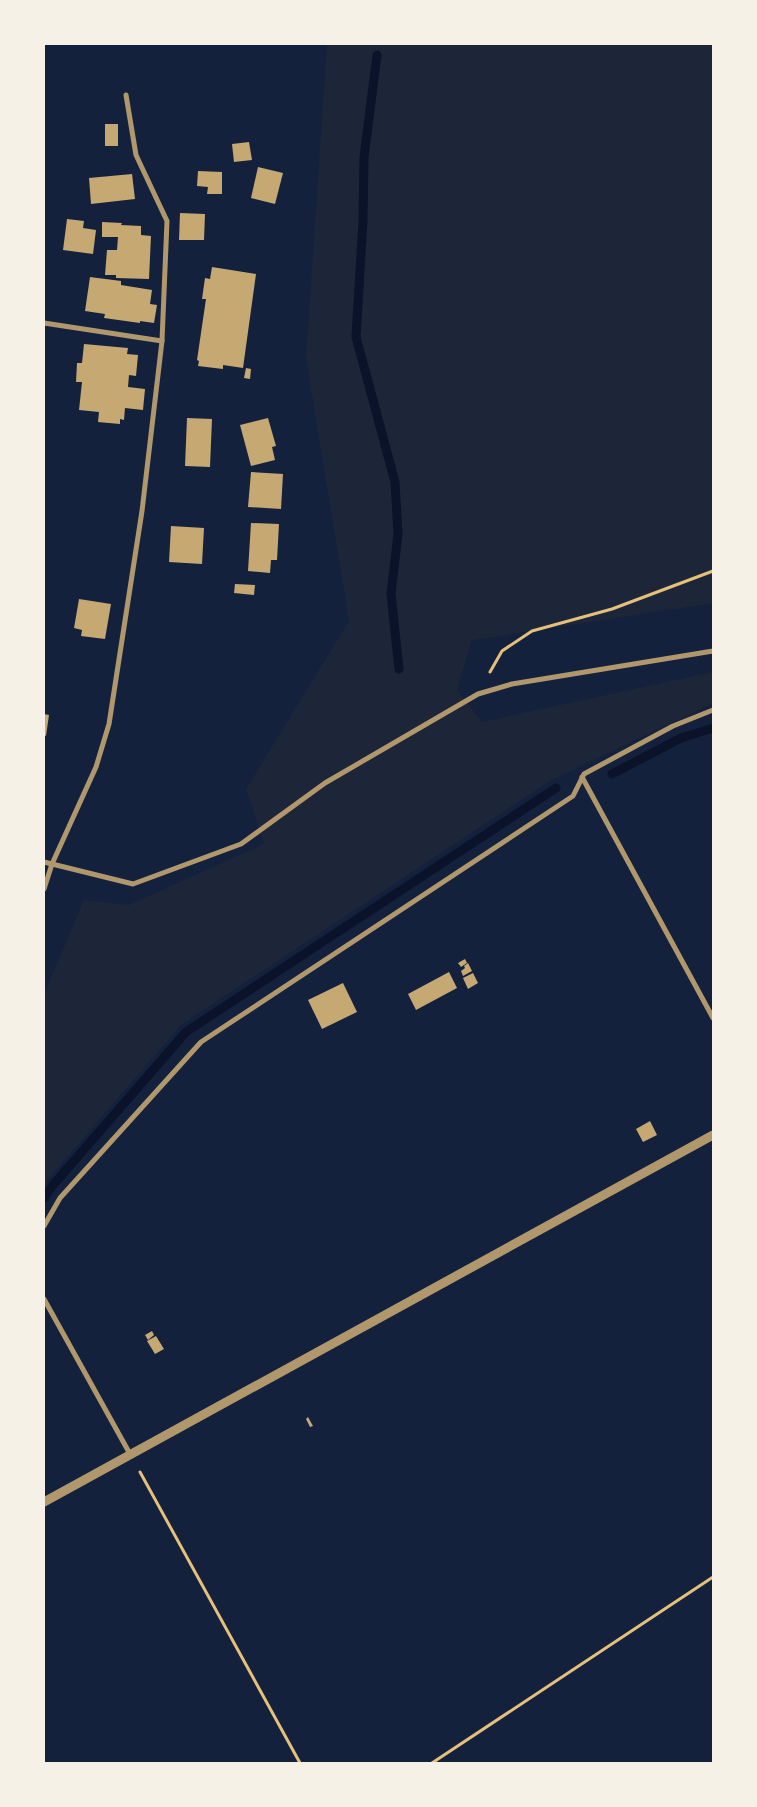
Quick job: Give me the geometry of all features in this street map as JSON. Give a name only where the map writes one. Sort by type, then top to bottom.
[{"type":"street","points":[[44,889],[52,864],[96,767],[109,724],[142,511],[162,341],[167,222],[136,156],[126,94]]},
{"type":"street","points":[[44,323],[162,341]]},
{"type":"street","points":[[44,862],[133,884],[241,844],[325,783],[478,694],[512,684],[713,651]]},
{"type":"street","points":[[44,1226],[60,1198],[201,1042],[573,796],[584,774],[673,726],[713,710]]},
{"type":"street","points":[[582,777],[713,1018]]},
{"type":"street","points":[[44,1502],[713,1135]]},
{"type":"street","points":[[44,1299],[130,1454]]},
{"type":"path","points":[[483,692],[491,670],[502,650],[532,631],[612,609],[713,571]]},
{"type":"path","points":[[130,1454],[300,1763]]},
{"type":"path","points":[[432,1763],[713,1577]]},
{"type":"shaded area","points":[[327,44],[713,44],[713,603],[472,640],[457,690],[482,722],[713,672],[713,703],[548,782],[181,1025],[44,1184],[44,994],[84,900],[129,905],[264,844],[246,789],[349,621],[306,358]]},
{"type":"building","points":[[105,124],[118,124],[118,146],[105,146]]},
{"type":"building","points":[[249,142],[252,160],[234,162],[232,144]]},
{"type":"building","points":[[258,167],[283,173],[275,204],[251,198]]},
{"type":"building","points":[[198,171],[222,172],[222,194],[207,194],[208,187],[197,186]]},
{"type":"building","points":[[132,174],[135,199],[91,204],[89,178]]},
{"type":"building","points":[[180,213],[205,214],[204,240],[179,240]]},
{"type":"building","points":[[67,219],[84,221],[83,228],[96,230],[93,254],[63,250]]},
{"type":"building","points":[[102,222],[141,226],[141,235],[151,236],[149,279],[116,278],[116,275],[105,275],[107,250],[117,250],[118,237],[102,237]]},
{"type":"building","points":[[212,267],[256,274],[243,368],[223,365],[223,369],[198,366],[199,361],[197,360],[206,299],[202,299],[205,278],[210,279]]},
{"type":"building","points":[[90,277],[121,281],[121,285],[152,290],[150,304],[157,305],[154,323],[104,318],[105,314],[85,311]]},
{"type":"building","points":[[84,344],[128,348],[127,354],[138,355],[136,376],[129,375],[128,387],[145,389],[143,410],[125,408],[124,420],[120,419],[120,424],[98,422],[99,412],[79,410],[82,382],[76,382],[77,363],[82,363]]},
{"type":"building","points":[[246,368],[251,369],[250,379],[244,378]]},
{"type":"building","points":[[187,418],[212,419],[210,467],[185,466]]},
{"type":"building","points":[[268,418],[276,446],[272,447],[275,460],[251,466],[240,425]]},
{"type":"building","points":[[251,472],[283,474],[281,509],[248,507]]},
{"type":"building","points":[[251,523],[279,524],[277,560],[271,560],[270,573],[248,571]]},
{"type":"building","points":[[171,526],[204,528],[202,564],[169,562]]},
{"type":"building","points":[[235,584],[255,585],[254,595],[234,593]]},
{"type":"building","points":[[79,599],[111,604],[105,639],[81,636],[82,630],[74,628]]},
{"type":"building","points":[[44,714],[49,715],[46,736],[44,735]]},
{"type":"building","points":[[465,959],[467,963],[461,967],[458,963]]},
{"type":"building","points":[[468,963],[472,971],[463,976],[461,971]]},
{"type":"building","points":[[449,972],[457,988],[416,1010],[408,994]]},
{"type":"building","points":[[473,973],[478,983],[468,989],[463,978]]},
{"type":"building","points":[[343,983],[357,1012],[322,1029],[308,1000]]},
{"type":"building","points":[[650,1121],[657,1135],[643,1142],[636,1129]]},
{"type":"building","points":[[152,1331],[154,1335],[148,1340],[145,1335]]},
{"type":"building","points":[[156,1336],[164,1349],[155,1354],[147,1341]]},
{"type":"building","points":[[308,1417],[313,1426],[310,1427],[306,1419]]},
{"type":"waterway","points":[[377,55],[364,157],[363,221],[356,337],[395,482],[398,534],[391,594],[399,669]]},
{"type":"waterway","points":[[612,774],[681,738],[713,728]]},
{"type":"waterway","points":[[44,1198],[53,1185],[186,1032],[556,788]]}]
